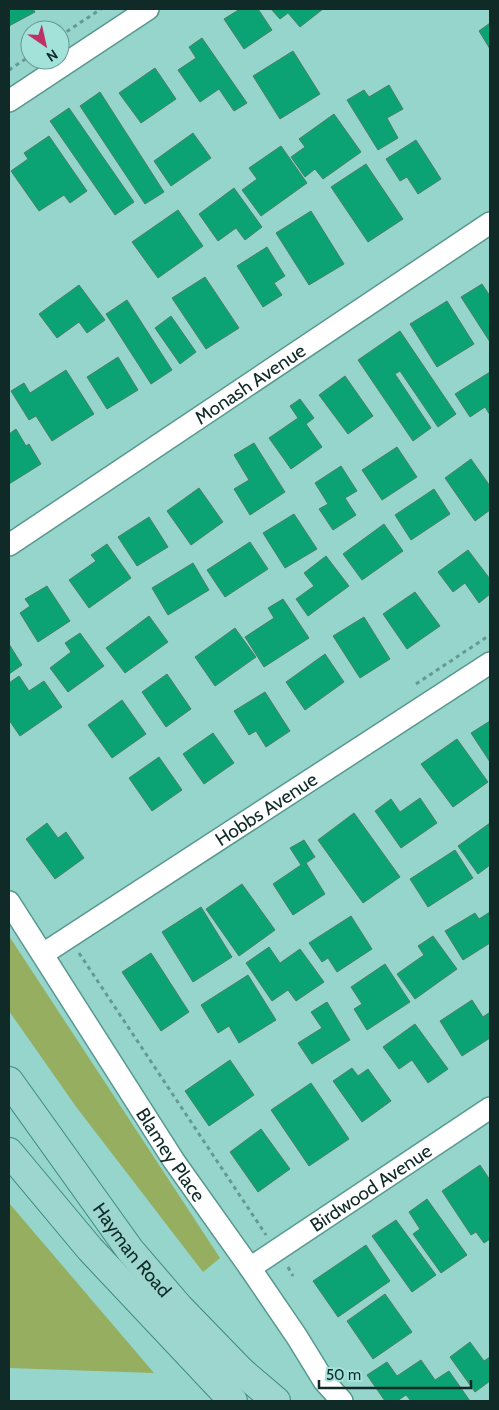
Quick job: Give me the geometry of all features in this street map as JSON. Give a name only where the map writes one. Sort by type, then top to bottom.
[{"type":"main road","name":"Hayman Road","points":[[9,1082],[130,1250],[179,1307],[241,1371],[276,1401]]},
{"type":"main road","name":"Hayman Road","points":[[9,1152],[90,1249],[233,1401]]},
{"type":"street","points":[[9,101],[148,9]]},
{"type":"street","name":"Monash Avenue","points":[[9,545],[490,223]]},
{"type":"street","name":"Hobbs Avenue","points":[[43,954],[490,663]]},
{"type":"street","name":"Blamey Place","points":[[9,902],[174,1160],[297,1337],[324,1381],[342,1401]]},
{"type":"street","name":"Birdwood Avenue","points":[[250,1268],[490,1108]]},
{"type":"path","points":[[70,29],[101,9]]},
{"type":"path","points":[[9,70],[20,63]]},
{"type":"path","points":[[416,684],[490,634]]},
{"type":"path","points":[[69,938],[293,1276]]},
{"type":"green space","points":[[9,936],[220,1258],[203,1272],[77,1108],[9,1011]]},
{"type":"green space","points":[[9,1203],[154,1373],[9,1368]]},
{"type":"building","points":[[9,9],[33,9],[35,12],[20,20],[9,26]]},
{"type":"building","points":[[240,9],[258,9],[272,30],[244,49],[224,19]]},
{"type":"building","points":[[271,9],[323,9],[300,27],[288,13],[280,19]]},
{"type":"building","points":[[490,23],[490,49],[479,31]]},
{"type":"building","points":[[202,38],[247,103],[234,111],[219,89],[200,102],[178,70],[196,58],[189,47]]},
{"type":"building","points":[[293,51],[320,94],[280,119],[253,76]]},
{"type":"building","points":[[155,68],[176,99],[141,123],[119,93]]},
{"type":"building","points":[[389,85],[403,109],[387,118],[398,138],[378,150],[347,100],[364,90],[369,97]]},
{"type":"building","points":[[100,92],[164,192],[145,204],[80,106]]},
{"type":"building","points":[[69,108],[134,202],[115,215],[50,121]]},
{"type":"building","points":[[334,114],[361,152],[323,179],[315,169],[305,177],[291,157],[305,147],[299,139]]},
{"type":"building","points":[[193,133],[211,158],[171,186],[154,161]]},
{"type":"building","points":[[49,136],[87,191],[70,203],[64,195],[39,211],[11,171],[28,159],[24,153]]},
{"type":"building","points":[[416,140],[441,179],[418,194],[407,177],[400,181],[386,159]]},
{"type":"building","points":[[281,146],[307,183],[261,216],[242,190],[257,179],[249,168]]},
{"type":"building","points":[[366,164],[403,219],[368,242],[331,187]]},
{"type":"building","points":[[234,188],[262,227],[245,240],[236,228],[218,241],[199,214]]},
{"type":"building","points":[[178,210],[203,246],[158,278],[132,242]]},
{"type":"building","points":[[311,211],[344,264],[309,285],[276,233]]},
{"type":"building","points":[[267,247],[285,276],[274,283],[282,295],[263,307],[237,266]]},
{"type":"building","points":[[205,277],[239,328],[206,349],[172,298]]},
{"type":"building","points":[[482,284],[490,296],[490,342],[461,297]]},
{"type":"building","points":[[79,285],[105,320],[87,333],[79,322],[57,338],[39,314]]},
{"type":"building","points":[[127,300],[172,370],[151,384],[106,314]]},
{"type":"building","points":[[447,301],[474,344],[437,367],[410,324]]},
{"type":"building","points":[[171,316],[196,352],[180,364],[155,328]]},
{"type":"building","points":[[400,331],[456,414],[438,427],[400,371],[395,374],[431,428],[413,441],[358,360]]},
{"type":"building","points":[[118,357],[138,390],[107,409],[87,377]]},
{"type":"building","points":[[66,370],[94,414],[52,441],[36,416],[29,420],[11,391],[24,383],[30,393]]},
{"type":"building","points":[[490,372],[490,415],[485,407],[470,417],[455,394]]},
{"type":"building","points":[[345,376],[373,416],[348,434],[319,395]]},
{"type":"building","points":[[300,399],[314,418],[306,424],[322,447],[291,469],[269,438],[298,418],[290,406]]},
{"type":"building","points":[[16,429],[26,446],[29,444],[41,464],[9,484],[9,434]]},
{"type":"building","points":[[254,443],[285,492],[250,515],[234,489],[249,480],[234,455]]},
{"type":"building","points":[[397,447],[417,477],[382,500],[362,470]]},
{"type":"building","points":[[471,459],[490,486],[490,510],[475,521],[445,478]]},
{"type":"building","points":[[341,466],[357,491],[345,498],[356,515],[333,530],[319,509],[328,504],[315,483]]},
{"type":"building","points":[[199,488],[223,522],[191,545],[167,511]]},
{"type":"building","points":[[434,489],[450,514],[411,540],[395,515]]},
{"type":"building","points":[[294,514],[317,549],[285,568],[263,533]]},
{"type":"building","points":[[149,517],[168,547],[137,566],[118,537]]},
{"type":"building","points":[[384,524],[403,551],[362,580],[343,554]]},
{"type":"building","points":[[250,542],[268,569],[225,597],[207,570]]},
{"type":"building","points":[[107,544],[131,578],[89,608],[69,580],[96,561],[91,555]]},
{"type":"building","points":[[468,550],[490,579],[490,594],[479,603],[465,583],[453,592],[438,572]]},
{"type":"building","points":[[326,556],[349,586],[308,616],[296,599],[314,586],[304,573]]},
{"type":"building","points":[[193,563],[209,590],[168,615],[152,588]]},
{"type":"building","points":[[47,586],[70,621],[38,642],[20,613],[30,606],[25,599]]},
{"type":"building","points":[[415,592],[440,626],[407,649],[383,614]]},
{"type":"building","points":[[283,599],[309,638],[264,667],[245,637],[274,618],[268,608]]},
{"type":"building","points":[[149,616],[168,642],[125,673],[106,648]]},
{"type":"building","points":[[364,617],[390,659],[360,678],[333,636]]},
{"type":"building","points":[[235,628],[256,657],[215,686],[195,657]]},
{"type":"building","points":[[80,633],[104,666],[68,692],[50,668],[71,652],[65,643]]},
{"type":"building","points":[[9,644],[22,665],[9,674]]},
{"type":"building","points":[[325,654],[344,682],[305,710],[286,682]]},
{"type":"building","points":[[167,674],[191,709],[166,727],[142,692]]},
{"type":"building","points":[[19,676],[29,691],[44,681],[62,707],[20,736],[9,720],[9,683]]},
{"type":"building","points":[[265,692],[290,731],[266,747],[256,731],[249,735],[234,711]]},
{"type":"building","points":[[122,700],[146,734],[112,758],[88,725]]},
{"type":"building","points":[[490,721],[490,762],[471,733]]},
{"type":"building","points":[[213,733],[234,763],[204,784],[183,754]]},
{"type":"building","points":[[457,739],[488,782],[453,807],[421,764]]},
{"type":"building","points":[[159,757],[182,790],[152,811],[129,778]]},
{"type":"building","points":[[420,798],[437,823],[401,848],[375,811],[391,799],[400,812]]},
{"type":"building","points":[[354,813],[400,877],[363,903],[318,840]]},
{"type":"building","points":[[47,823],[58,838],[66,832],[84,858],[55,879],[26,839]]},
{"type":"building","points":[[490,823],[490,865],[478,874],[458,846]]},
{"type":"building","points":[[304,840],[315,857],[306,863],[325,894],[293,915],[273,884],[301,865],[290,848]]},
{"type":"building","points":[[455,850],[473,878],[428,907],[410,879]]},
{"type":"building","points":[[242,884],[275,930],[239,956],[206,909]]},
{"type":"building","points":[[201,907],[232,957],[193,982],[162,932]]},
{"type":"building","points":[[490,912],[490,943],[463,960],[445,931],[475,913],[479,919]]},
{"type":"building","points":[[351,916],[372,949],[337,972],[328,958],[322,962],[309,943]]},
{"type":"building","points":[[433,936],[457,969],[415,999],[397,974],[424,955],[418,946]]},
{"type":"building","points":[[269,947],[280,963],[300,949],[324,982],[296,1001],[288,990],[272,1001],[246,963]]},
{"type":"building","points":[[151,953],[189,1012],[161,1031],[122,972]]},
{"type":"building","points":[[385,964],[410,1002],[367,1030],[354,1009],[362,1004],[351,987]]},
{"type":"building","points":[[248,975],[276,1020],[239,1043],[229,1026],[218,1033],[201,1005]]},
{"type":"building","points":[[472,1000],[483,1017],[490,1012],[490,1038],[462,1056],[440,1021]]},
{"type":"building","points":[[327,1002],[350,1040],[312,1064],[298,1043],[322,1028],[311,1012]]},
{"type":"building","points":[[415,1024],[448,1069],[428,1083],[412,1060],[399,1069],[383,1047]]},
{"type":"building","points":[[230,1060],[254,1095],[209,1126],[185,1091]]},
{"type":"building","points":[[352,1068],[358,1076],[368,1069],[391,1101],[362,1122],[333,1081]]},
{"type":"building","points":[[311,1083],[349,1139],[309,1166],[271,1110]]},
{"type":"building","points":[[261,1129],[290,1169],[258,1192],[230,1152]]},
{"type":"building","points":[[480,1165],[490,1180],[490,1239],[484,1243],[476,1232],[471,1235],[442,1191]]},
{"type":"building","points":[[427,1199],[467,1255],[441,1273],[413,1234],[420,1229],[409,1212]]},
{"type":"building","points":[[396,1220],[436,1275],[412,1292],[372,1236]]},
{"type":"building","points":[[366,1245],[390,1281],[338,1317],[313,1281]]},
{"type":"building","points":[[385,1294],[412,1332],[373,1359],[347,1321]]},
{"type":"building","points":[[470,1342],[484,1361],[490,1357],[490,1381],[475,1392],[450,1357]]},
{"type":"building","points":[[421,1360],[435,1380],[449,1371],[470,1401],[411,1401],[406,1395],[397,1401],[385,1401],[367,1375],[387,1362],[397,1376]]}]
